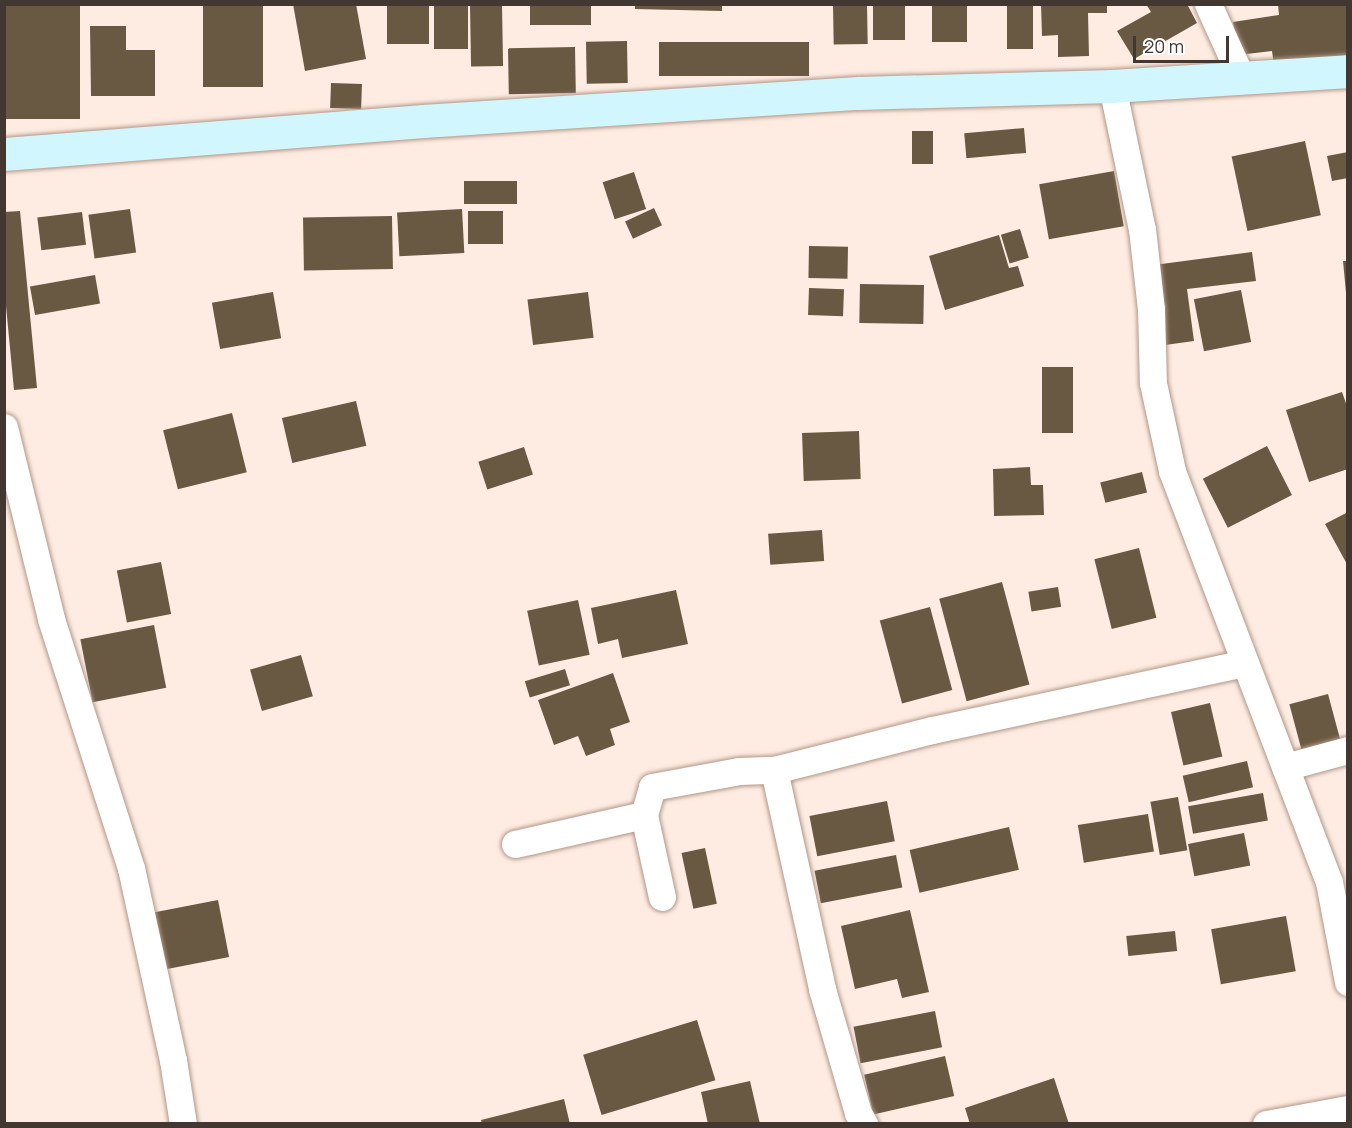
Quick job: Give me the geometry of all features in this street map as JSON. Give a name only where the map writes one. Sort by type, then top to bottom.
[{"type":"main road","points":[[4,154],[423,121],[858,93],[1112,86],[1347,71]]},
{"type":"street","points":[[1208,4],[1242,79]]},
{"type":"street","points":[[1112,86],[1142,230],[1151,309],[1153,383],[1172,471],[1329,882],[1347,982]]},
{"type":"street","points":[[4,427],[51,619],[130,868],[173,1060],[183,1124]]},
{"type":"street","points":[[662,897],[644,815],[652,788],[739,771],[774,770],[932,729],[1245,663]]},
{"type":"street","points":[[1285,767],[1347,750]]},
{"type":"street","points":[[774,770],[822,988],[858,1113],[864,1124]]},
{"type":"street","points":[[515,844],[644,815]]},
{"type":"street","points":[[1266,1124],[1347,1109]]},
{"type":"building","points":[[4,4],[80,4],[80,119],[4,119]]},
{"type":"building","points":[[203,4],[263,4],[263,87],[203,87]]},
{"type":"building","points":[[293,4],[356,4],[366,59],[305,71]]},
{"type":"building","points":[[387,4],[429,4],[429,44],[387,44]]},
{"type":"building","points":[[434,4],[468,4],[468,49],[434,49]]},
{"type":"building","points":[[530,4],[591,4],[591,25],[530,25]]},
{"type":"building","points":[[867,4],[868,44],[834,45],[833,5]]},
{"type":"building","points":[[873,4],[905,4],[905,40],[873,40]]},
{"type":"building","points":[[932,4],[967,4],[967,42],[932,42]]},
{"type":"building","points":[[1007,4],[1033,4],[1033,49],[1007,49]]},
{"type":"building","points":[[1041,4],[1107,4],[1107,13],[1088,13],[1089,56],[1058,57],[1058,35],[1042,36]]},
{"type":"building","points":[[1146,4],[1187,4],[1197,23],[1134,59],[1117,31],[1151,12]]},
{"type":"building","points":[[1278,4],[1348,4],[1348,55],[1274,65],[1272,51],[1238,55],[1233,22],[1279,15]]},
{"type":"building","points":[[502,5],[503,66],[471,67],[470,6]]},
{"type":"building","points":[[635,5],[722,5],[722,11],[635,9]]},
{"type":"building","points":[[90,26],[126,26],[126,50],[155,50],[155,96],[91,96]]},
{"type":"building","points":[[627,41],[628,83],[587,84],[586,42]]},
{"type":"building","points":[[659,42],[809,42],[809,76],[659,76]]},
{"type":"building","points":[[575,47],[576,93],[509,94],[508,48]]},
{"type":"building","points":[[331,83],[362,84],[361,109],[330,108]]},
{"type":"building","points":[[1024,128],[1026,153],[966,158],[964,133]]},
{"type":"building","points":[[912,131],[933,131],[933,164],[912,164]]},
{"type":"building","points":[[1305,141],[1321,215],[1247,231],[1232,157]]},
{"type":"building","points":[[1348,152],[1348,178],[1332,181],[1327,156]]},
{"type":"building","points":[[1114,171],[1124,226],[1049,239],[1039,184]]},
{"type":"building","points":[[634,172],[646,209],[615,219],[603,182]]},
{"type":"building","points":[[464,181],[517,181],[517,204],[464,204]]},
{"type":"building","points":[[654,208],[662,225],[633,239],[625,222]]},
{"type":"building","points":[[130,209],[136,253],[95,258],[88,215]]},
{"type":"building","points":[[462,209],[464,253],[399,256],[397,212]]},
{"type":"building","points":[[20,211],[37,388],[14,390],[4,285],[4,212]]},
{"type":"building","points":[[468,211],[503,211],[503,244],[468,244]]},
{"type":"building","points":[[82,212],[86,245],[41,250],[37,217]]},
{"type":"building","points":[[392,216],[393,269],[304,271],[303,218]]},
{"type":"building","points":[[1020,229],[1029,258],[1010,264],[1001,235]]},
{"type":"building","points":[[999,235],[1009,268],[1018,266],[1024,286],[945,310],[929,256]]},
{"type":"building","points":[[809,246],[848,247],[847,279],[808,278]]},
{"type":"building","points":[[1252,252],[1256,281],[1187,289],[1194,341],[1165,345],[1154,265]]},
{"type":"building","points":[[1343,261],[1348,261],[1348,293],[1346,293]]},
{"type":"building","points":[[95,275],[100,304],[35,315],[30,286]]},
{"type":"building","points":[[860,284],[924,285],[923,324],[859,323]]},
{"type":"building","points":[[809,288],[844,289],[843,316],[808,315]]},
{"type":"building","points":[[1241,290],[1251,342],[1204,351],[1194,299]]},
{"type":"building","points":[[273,292],[281,338],[220,349],[212,303]]},
{"type":"building","points":[[588,292],[594,338],[533,345],[527,299]]},
{"type":"building","points":[[1042,367],[1073,367],[1073,433],[1042,433]]},
{"type":"building","points":[[1342,392],[1348,409],[1348,469],[1309,482],[1286,410]]},
{"type":"building","points":[[356,401],[366,446],[292,463],[282,418]]},
{"type":"building","points":[[232,413],[247,472],[178,489],[163,430]]},
{"type":"building","points":[[859,431],[861,479],[804,481],[802,433]]},
{"type":"building","points":[[1267,446],[1292,495],[1228,528],[1203,479]]},
{"type":"building","points":[[524,447],[533,475],[487,489],[478,462]]},
{"type":"building","points":[[1030,467],[1031,485],[1043,485],[1044,515],[994,516],[993,469]]},
{"type":"building","points":[[1142,472],[1147,492],[1105,503],[1100,482]]},
{"type":"building","points":[[1348,512],[1348,566],[1325,524]]},
{"type":"building","points":[[822,530],[824,561],[770,565],[768,534]]},
{"type":"building","points":[[1139,548],[1156,618],[1112,629],[1094,559]]},
{"type":"building","points":[[161,562],[171,614],[127,623],[117,571]]},
{"type":"building","points":[[1002,582],[1029,684],[967,701],[939,599]]},
{"type":"building","points":[[1058,587],[1061,607],[1031,611],[1028,592]]},
{"type":"building","points":[[676,590],[688,644],[622,658],[618,639],[598,644],[591,608]]},
{"type":"building","points":[[578,600],[590,655],[539,666],[527,611]]},
{"type":"building","points":[[930,607],[952,690],[902,704],[880,620]]},
{"type":"building","points":[[154,625],[166,688],[93,702],[80,639]]},
{"type":"building","points":[[301,655],[313,696],[262,711],[250,670]]},
{"type":"building","points":[[565,669],[570,685],[530,698],[525,681]]},
{"type":"building","points":[[613,673],[630,722],[610,729],[615,745],[586,756],[578,736],[554,745],[538,700]]},
{"type":"building","points":[[1328,694],[1340,739],[1302,750],[1289,704]]},
{"type":"building","points":[[1210,703],[1222,757],[1183,766],[1171,712]]},
{"type":"building","points":[[1247,761],[1253,787],[1189,802],[1183,776]]},
{"type":"building","points":[[1263,793],[1268,821],[1193,834],[1188,806]]},
{"type":"building","points":[[1178,797],[1187,850],[1160,855],[1150,802]]},
{"type":"building","points":[[887,801],[895,841],[817,856],[809,816]]},
{"type":"building","points":[[1148,814],[1154,852],[1084,863],[1078,825]]},
{"type":"building","points":[[1009,827],[1019,870],[920,893],[910,850]]},
{"type":"building","points":[[1244,833],[1250,865],[1194,876],[1188,844]]},
{"type":"building","points":[[705,848],[717,904],[693,909],[682,853]]},
{"type":"building","points":[[896,855],[902,887],[821,903],[815,871]]},
{"type":"building","points":[[218,900],[229,957],[163,970],[152,913]]},
{"type":"building","points":[[910,910],[929,992],[902,998],[897,979],[855,989],[841,926]]},
{"type":"building","points":[[1286,916],[1296,971],[1221,984],[1211,929]]},
{"type":"building","points":[[1175,931],[1177,951],[1128,956],[1126,936]]},
{"type":"building","points":[[935,1011],[942,1047],[861,1063],[854,1027]]},
{"type":"building","points":[[697,1020],[715,1080],[602,1115],[583,1055]]},
{"type":"building","points":[[945,1056],[954,1096],[873,1115],[864,1075]]},
{"type":"building","points":[[1054,1078],[1069,1124],[970,1124],[965,1108]]},
{"type":"building","points":[[750,1081],[760,1124],[708,1124],[701,1092]]},
{"type":"building","points":[[564,1099],[570,1124],[482,1124],[481,1120]]}]
